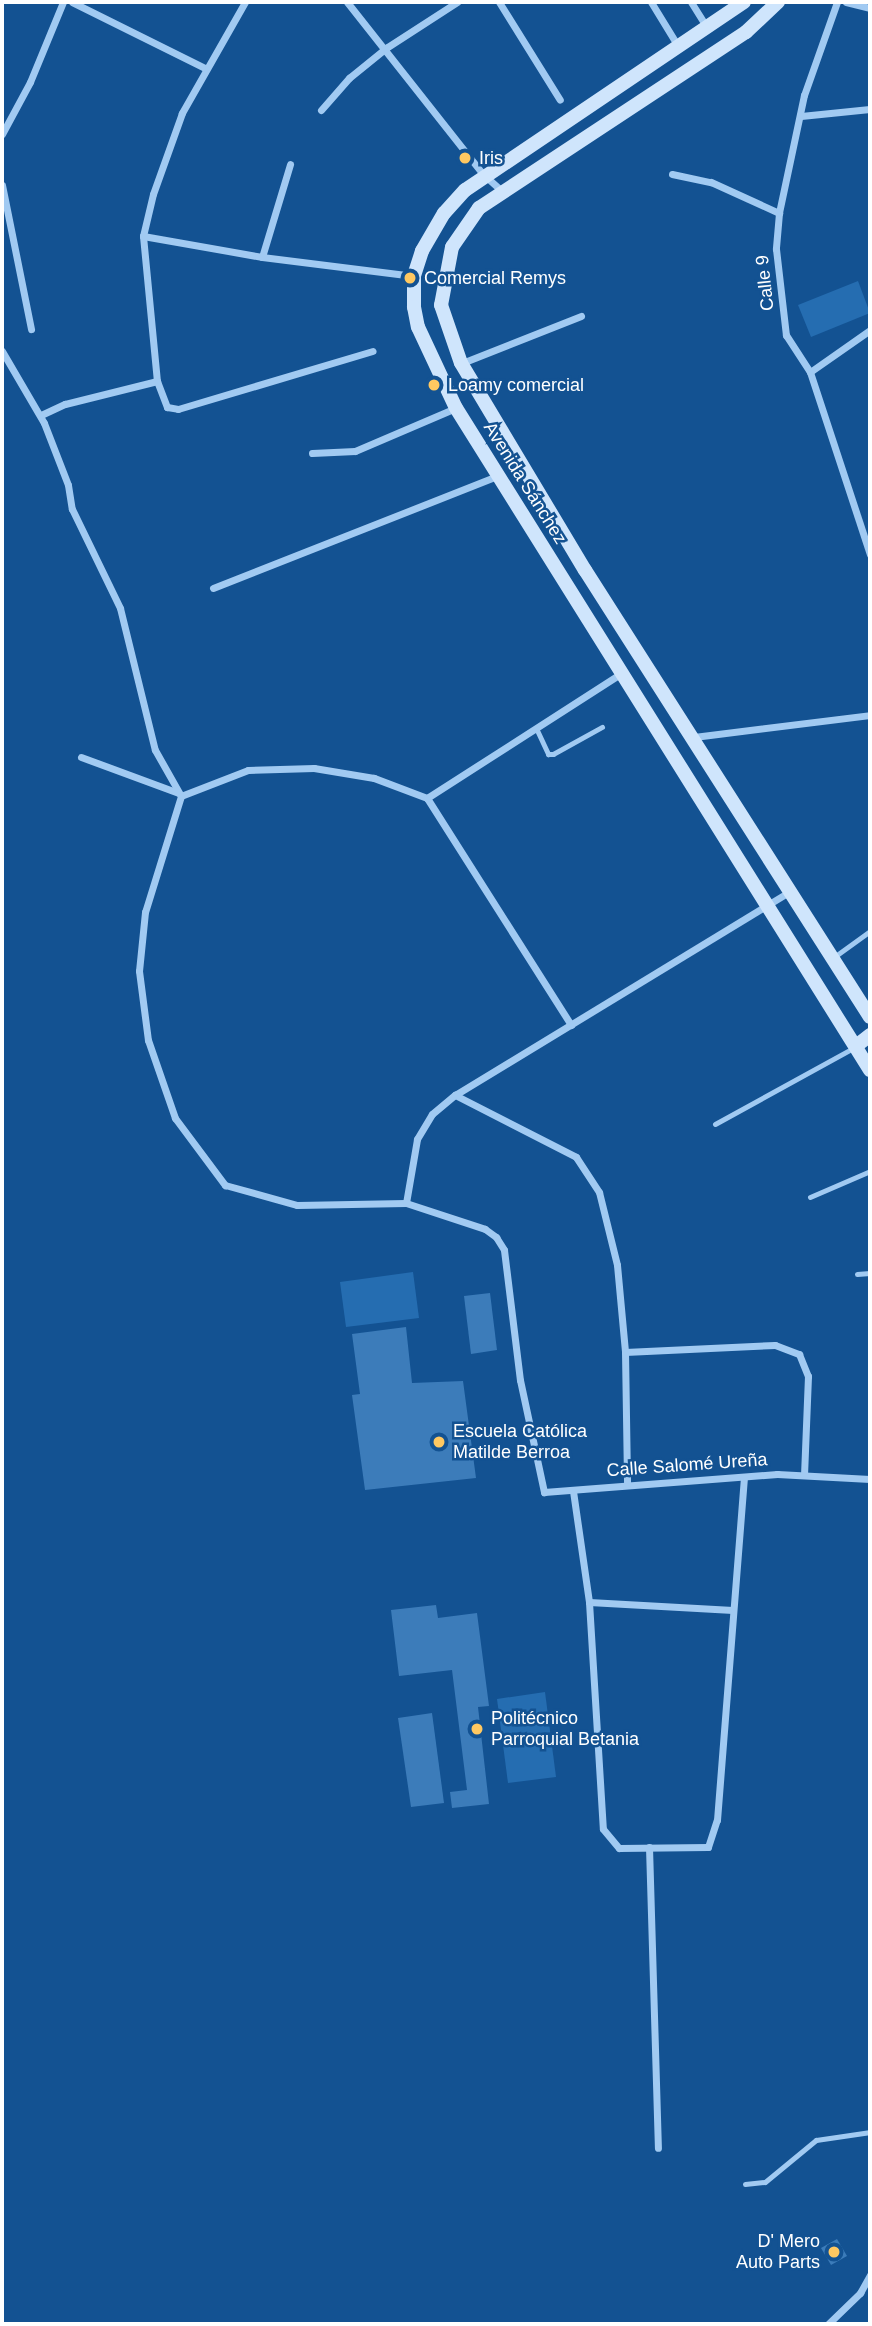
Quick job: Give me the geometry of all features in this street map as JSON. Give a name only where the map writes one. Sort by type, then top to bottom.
[{"type":"street","points":[[2,134],[30,82],[64,2]]},
{"type":"street","points":[[72,2],[205,68]]},
{"type":"street","points":[[245,2],[205,68],[174,136],[143,236],[157,381],[167,407],[178,409],[373,351]]},
{"type":"street","points":[[347,2],[483,174],[501,190]]},
{"type":"street","points":[[321,110],[349,78],[386,48],[457,2]]},
{"type":"street","points":[[499,2],[560,100]]},
{"type":"street","points":[[652,2],[680,50]]},
{"type":"street","points":[[691,2],[709,30]]},
{"type":"street","name":"Avenida Sánchez","points":[[744,2],[680,50],[483,174],[444,213],[414,276],[418,327],[456,408],[870,1070]]},
{"type":"street","name":"Avenida Sánchez","points":[[778,2],[746,32],[501,190],[459,231],[444,267],[441,305],[461,363],[586,570],[870,1017]]},
{"type":"street","name":"Calle 9","points":[[837,2],[815,53],[779,213],[776,249],[786,335],[810,372],[867,534],[870,554]]},
{"type":"street","points":[[846,2],[870,8]]},
{"type":"street","points":[[801,116],[870,109]]},
{"type":"street","points":[[262,257],[290,164]]},
{"type":"street","points":[[673,174],[711,182],[779,213]]},
{"type":"street","points":[[2,185],[31,329]]},
{"type":"street","points":[[143,236],[262,257],[414,276]]},
{"type":"street","points":[[461,363],[581,316]]},
{"type":"street","points":[[810,372],[870,330]]},
{"type":"street","points":[[2,351],[41,415],[68,485],[72,509],[120,608],[155,750],[180,795]]},
{"type":"street","points":[[41,415],[65,404],[157,381]]},
{"type":"street","points":[[312,453],[355,452],[456,408]]},
{"type":"street","points":[[213,588],[498,476]]},
{"type":"street","points":[[427,798],[621,674]]},
{"type":"street","points":[[694,737],[870,715]]},
{"type":"street","points":[[81,757],[180,795],[248,770],[314,768],[374,778],[427,798],[571,1025]]},
{"type":"street","name":"Calle Salomé Ureña","points":[[180,795],[145,912],[139,971],[148,1040],[175,1118],[225,1185],[297,1205],[406,1203],[485,1229],[504,1250],[539,1484],[544,1492],[573,1491],[627,1483],[804,1475],[870,1479]]},
{"type":"street","points":[[406,1203],[417,1139],[432,1114],[454,1095],[789,892]]},
{"type":"street","points":[[856,1046],[870,1035]]},
{"type":"street","points":[[454,1095],[576,1157],[599,1192],[617,1265],[625,1352],[627,1483]]},
{"type":"street","points":[[625,1352],[775,1345],[799,1354],[808,1376],[804,1475]]},
{"type":"street","points":[[573,1491],[589,1602],[603,1829],[619,1848],[708,1847],[714,1839],[744,1478]]},
{"type":"street","points":[[589,1602],[733,1610]]},
{"type":"street","points":[[649,1847],[659,2148]]},
{"type":"street","points":[[828,2324],[860,2293],[870,2275]]},
{"type":"lane","points":[[536,728],[548,754],[553,754],[602,727]]},
{"type":"lane","points":[[832,959],[870,931]]},
{"type":"lane","points":[[715,1124],[856,1046]]},
{"type":"lane","points":[[810,1198],[870,1171]]},
{"type":"lane","points":[[857,1274],[870,1273]]},
{"type":"lane","points":[[745,2184],[765,2182],[816,2140],[870,2132]]},
{"type":"shaded area","points":[[858,281],[870,313],[811,337],[798,305]]},
{"type":"shaded area","points":[[413,1272],[419,1318],[346,1327],[340,1282]]},
{"type":"shaded area","points":[[545,1692],[556,1777],[508,1783],[497,1699]]},
{"type":"building","points":[[490,1293],[497,1350],[471,1354],[464,1296]]},
{"type":"building","points":[[406,1327],[412,1383],[463,1381],[476,1478],[365,1490],[352,1395],[360,1394],[352,1334]]},
{"type":"building","points":[[436,1605],[438,1618],[477,1613],[489,1706],[478,1707],[489,1804],[452,1808],[450,1792],[467,1790],[452,1670],[399,1676],[391,1610]]},
{"type":"building","points":[[432,1713],[444,1803],[411,1807],[398,1718]]},
{"type":"building","name":"D' Mero Auto Parts","points":[[837,2239],[847,2256],[831,2265],[821,2248]]},
{"type":"place","name":"Iris","points":[[465,158]]},
{"type":"place","name":"Comercial Remys","points":[[410,278]]},
{"type":"place","name":"Loamy comercial","points":[[434,385]]},
{"type":"place","name":"Escuela Católica Matilde Berroa","points":[[439,1442]]},
{"type":"place","name":"Politécnico Parroquial Betania","points":[[477,1729]]},
{"type":"place","name":"D' Mero Auto Parts","points":[[834,2252]]}]
